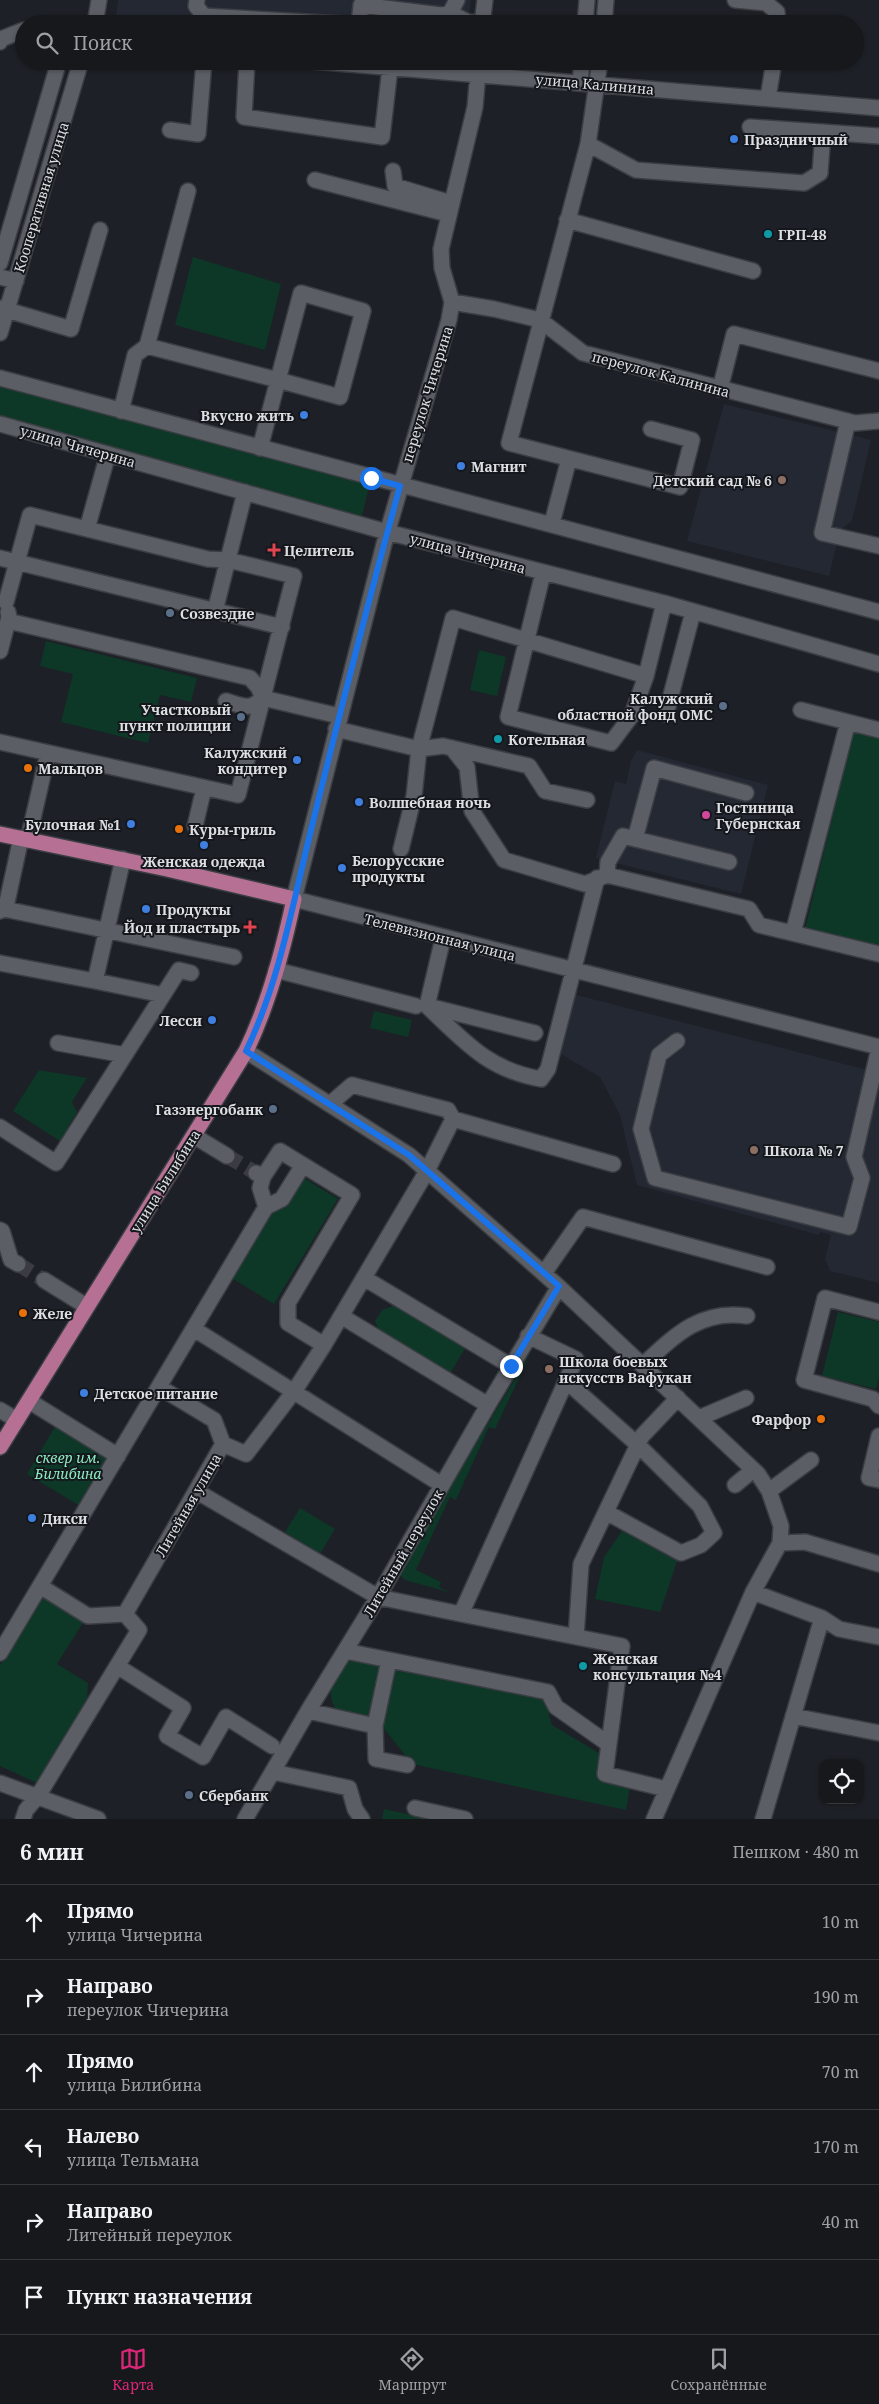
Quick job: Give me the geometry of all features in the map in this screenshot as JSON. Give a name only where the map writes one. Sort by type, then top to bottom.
[{"type":"main road","name":"Телевизионная улица","points":[[0,834],[123,859],[294,899]]},
{"type":"main road","name":"улица Билибина","points":[[0,1447],[246,1051],[264,1010],[294,899]]},
{"type":"street","points":[[96,15],[99,0]]},
{"type":"street","points":[[197,0],[196,6],[201,15]]},
{"type":"street","points":[[483,15],[485,0]]},
{"type":"street","points":[[586,15],[587,0]]},
{"type":"street","points":[[605,15],[606,0]]},
{"type":"street","points":[[735,0],[766,2],[777,12],[777,15]]},
{"type":"street","points":[[360,15],[361,5],[441,15],[453,6]]},
{"type":"street","points":[[0,40],[15,34]]},
{"type":"street","points":[[0,263],[56,70]]},
{"type":"street","name":"Кооперативная улица","points":[[0,333],[3,309],[16,281],[78,70]]},
{"type":"street","points":[[170,130],[198,134],[203,70]]},
{"type":"street","points":[[247,70],[244,118],[382,137],[390,70]]},
{"type":"street","name":"переулок Чичерина","points":[[294,899],[387,532],[449,320],[452,302],[442,268],[441,249],[475,107],[478,70]]},
{"type":"street","name":"улица Калинина","points":[[492,70],[580,83],[879,108]]},
{"type":"street","points":[[580,83],[581,70]]},
{"type":"street","points":[[599,70],[588,144],[508,443],[680,487],[692,440],[651,429]]},
{"type":"street","points":[[768,98],[773,70]]},
{"type":"street","points":[[750,127],[879,136]]},
{"type":"street","points":[[588,144],[636,170],[804,184],[820,173],[823,132]]},
{"type":"street","points":[[393,171],[395,186],[450,209]]},
{"type":"street","points":[[315,180],[450,209]]},
{"type":"street","points":[[121,410],[134,354],[147,346],[188,191]]},
{"type":"street","points":[[568,220],[753,271]]},
{"type":"street","points":[[3,309],[71,329],[100,230]]},
{"type":"street","points":[[0,277],[16,281]]},
{"type":"street","points":[[147,346],[278,380],[340,397],[363,310],[301,293],[278,380],[260,448]]},
{"type":"street","name":"переулок Калинина","points":[[452,302],[494,309],[540,320],[583,353],[720,390],[848,421],[879,421]]},
{"type":"street","points":[[720,390],[734,334],[879,371]]},
{"type":"street","points":[[0,378],[400,486],[552,523],[879,612]]},
{"type":"street","points":[[848,421],[822,533],[879,546]]},
{"type":"street","name":"улица Чичерина","points":[[0,424],[387,532],[664,603],[879,664]]},
{"type":"street","points":[[87,530],[108,454]]},
{"type":"street","points":[[552,523],[569,459]]},
{"type":"street","points":[[215,611],[244,492]]},
{"type":"street","points":[[0,651],[8,621],[3,601],[17,562],[30,515],[208,558],[228,560],[294,576],[238,796],[0,742]]},
{"type":"street","points":[[0,558],[282,627]]},
{"type":"street","points":[[543,573],[508,717],[611,742],[632,715],[646,676],[664,603]]},
{"type":"street","points":[[666,714],[693,612]]},
{"type":"street","points":[[401,849],[414,796],[419,749],[453,618],[646,676]]},
{"type":"street","points":[[8,621],[250,678],[258,687],[263,698],[419,749],[442,746],[529,766],[545,791],[587,800]]},
{"type":"street","points":[[226,701],[249,707],[254,706],[263,698]]},
{"type":"street","points":[[801,710],[879,730]]},
{"type":"street","points":[[793,933],[848,722]]},
{"type":"street","points":[[452,748],[467,767],[472,811],[504,860],[585,884],[602,877],[750,909],[759,925],[879,954]]},
{"type":"street","points":[[48,753],[7,902],[1,909],[234,957]]},
{"type":"street","points":[[635,839],[654,768],[746,793]]},
{"type":"street","points":[[195,826],[204,788]]},
{"type":"street","points":[[421,1006],[490,1062],[517,1075],[541,1079],[548,1069],[573,970],[602,877],[623,836],[728,862]]},
{"type":"street","points":[[95,981],[123,859]]},
{"type":"street","name":"Телевизионная улица","points":[[294,899],[879,1048]]},
{"type":"street","points":[[421,1006],[443,938]]},
{"type":"street","points":[[0,963],[163,996]]},
{"type":"street","points":[[0,1127],[56,1163],[179,970],[192,973]]},
{"type":"street","points":[[276,970],[535,1033]]},
{"type":"street","points":[[677,1041],[659,1055],[641,1129],[655,1178],[849,1227],[862,1178],[854,1157],[879,1048]]},
{"type":"street","points":[[58,1043],[125,1055]]},
{"type":"street","points":[[246,1051],[409,1155],[559,1286],[753,1470],[769,1491],[781,1526],[780,1543],[753,1592],[654,1819]]},
{"type":"street","points":[[330,1104],[352,1085],[448,1110],[453,1119],[614,1164]]},
{"type":"street","name":"Литейная улица","points":[[125,1614],[223,1444],[246,1454],[294,1390],[324,1345],[427,1171],[453,1119]]},
{"type":"street","points":[[194,1136],[227,1156]]},
{"type":"street","points":[[266,1207],[260,1188],[260,1175],[280,1151],[352,1195],[288,1303],[288,1323],[324,1345]]},
{"type":"street","points":[[0,1653],[266,1207],[282,1199],[303,1165]]},
{"type":"street","points":[[544,1273],[583,1217],[767,1267]]},
{"type":"street","points":[[0,1230],[2,1231],[11,1260],[18,1264]]},
{"type":"street","points":[[364,1278],[511,1366]]},
{"type":"street","points":[[44,1280],[86,1306]]},
{"type":"street","name":"Литейный переулок","points":[[245,1819],[308,1711],[378,1598],[528,1336],[559,1286]]},
{"type":"street","points":[[879,1312],[825,1298],[804,1380],[874,1399],[879,1406]]},
{"type":"street","points":[[643,1365],[675,1335],[704,1319],[734,1314],[747,1316]]},
{"type":"street","points":[[342,1316],[488,1405]]},
{"type":"street","points":[[194,1329],[294,1390],[442,1485]]},
{"type":"street","points":[[461,1614],[576,1359],[528,1336]]},
{"type":"street","points":[[566,1380],[638,1445],[700,1506],[714,1532],[701,1545],[681,1553],[606,1512]]},
{"type":"street","points":[[159,1387],[214,1420],[223,1444]]},
{"type":"street","points":[[576,1637],[581,1564],[642,1436],[678,1398]]},
{"type":"street","points":[[699,1418],[746,1398]]},
{"type":"street","points":[[28,1401],[118,1456]]},
{"type":"street","points":[[0,1410],[17,1420]]},
{"type":"street","points":[[879,1436],[869,1478],[879,1480]]},
{"type":"street","points":[[769,1491],[811,1460]]},
{"type":"street","points":[[735,1485],[753,1470]]},
{"type":"street","points":[[196,1491],[378,1598],[622,1646],[607,1743],[605,1774],[666,1789]]},
{"type":"street","points":[[780,1543],[804,1542],[879,1564]]},
{"type":"street","points":[[23,1819],[26,1810],[38,1796],[139,1630],[125,1614],[88,1616],[40,1586]]},
{"type":"street","points":[[753,1592],[822,1618],[839,1629],[879,1637]]},
{"type":"street","points":[[763,1819],[822,1618]]},
{"type":"street","points":[[345,1651],[548,1692],[556,1708],[607,1743]]},
{"type":"street","points":[[389,1660],[375,1726],[376,1759],[407,1765]]},
{"type":"street","points":[[117,1666],[183,1708],[167,1736],[203,1757],[226,1716],[272,1746]]},
{"type":"street","points":[[308,1711],[375,1726]]},
{"type":"street","points":[[793,1716],[879,1733]]},
{"type":"street","points":[[273,1772],[349,1788],[355,1809],[362,1819]]},
{"type":"street","points":[[0,1783],[98,1819]]},
{"type":"street","points":[[415,1808],[465,1819]]},
{"type":"shaded area","points":[[118,0],[471,0],[469,15],[116,15]]},
{"type":"shaded area","name":"Детский сад № 6","points":[[724,404],[871,440],[852,521],[840,530],[829,576],[687,541]]},
{"type":"shaded area","points":[[637,750],[768,785],[741,894],[596,858],[615,781],[626,784],[631,761]]},
{"type":"shaded area","name":"Школа № 7","points":[[573,994],[879,1073],[879,1283],[830,1271],[825,1259],[831,1235],[820,1232],[819,1235],[637,1185],[620,1115],[600,1077],[559,1053]]},
{"type":"green space","points":[[193,257],[281,284],[265,350],[175,325]]},
{"type":"green space","points":[[0,377],[371,478],[360,524],[0,424]]},
{"type":"green space","points":[[46,641],[197,678],[191,702],[160,695],[148,743],[61,722],[73,674],[40,666]]},
{"type":"green space","points":[[479,650],[506,657],[497,696],[470,690]]},
{"type":"green space","points":[[854,730],[879,736],[879,947],[805,929]]},
{"type":"green space","points":[[374,1011],[412,1020],[408,1037],[370,1028]]},
{"type":"green space","points":[[39,1070],[87,1078],[72,1102],[77,1112],[60,1141],[13,1111]]},
{"type":"green space","points":[[294,1172],[338,1199],[274,1304],[230,1277]]},
{"type":"green space","points":[[395,1305],[466,1347],[449,1375],[380,1333],[375,1321],[382,1310]]},
{"type":"green space","points":[[838,1312],[879,1322],[879,1377],[876,1389],[822,1376]]},
{"type":"green space","points":[[531,1353],[495,1429],[489,1427],[456,1500],[450,1497],[416,1570],[441,1582],[439,1587],[452,1593],[405,1580],[400,1575],[403,1563]]},
{"type":"green space","name":"сквер им. Билибина","points":[[56,1425],[109,1457],[80,1506],[27,1474]]},
{"type":"green space","points":[[300,1508],[335,1529],[320,1554],[285,1532]]},
{"type":"green space","points":[[622,1531],[677,1561],[660,1612],[595,1599],[604,1557]]},
{"type":"green space","points":[[42,1596],[84,1621],[57,1664],[88,1683],[87,1700],[37,1783],[0,1766],[0,1665]]},
{"type":"green space","points":[[352,1660],[380,1666],[369,1718],[337,1711],[331,1698],[332,1686],[344,1662]]},
{"type":"green space","points":[[395,1669],[545,1700],[552,1725],[599,1753],[599,1780],[630,1787],[626,1810],[412,1764],[382,1726]]},
{"type":"green space","points":[[384,1809],[430,1819],[382,1819]]},
{"type":"tunnel","points":[[227,1156],[256,1173]]},
{"type":"tunnel","points":[[18,1264],[44,1280]]},
{"type":"place","name":"Праздничный","points":[[734,139]]},
{"type":"place","name":"ГРП-48","points":[[768,234]]},
{"type":"place","name":"Вкусно жить","points":[[304,415]]},
{"type":"place","name":"Магнит","points":[[461,466]]},
{"type":"place","name":"Детский сад № 6","points":[[782,480]]},
{"type":"place","name":"Целитель","points":[[274,550]]},
{"type":"place","name":"Созвездие","points":[[170,613]]},
{"type":"place","name":"Калужский областной фонд ОМС","points":[[723,706]]},
{"type":"place","name":"Участковый пункт полиции","points":[[241,717]]},
{"type":"place","name":"Котельная","points":[[498,739]]},
{"type":"place","name":"Калужский кондитер","points":[[297,760]]},
{"type":"place","name":"Мальцов","points":[[28,768]]},
{"type":"place","name":"Волшебная ночь","points":[[359,802]]},
{"type":"place","name":"Гостиница Губернская","points":[[706,815]]},
{"type":"place","name":"Булочная №1","points":[[131,824]]},
{"type":"place","name":"Куры-гриль","points":[[179,829]]},
{"type":"place","name":"Женская одежда","points":[[204,845]]},
{"type":"place","name":"Белорусские продукты","points":[[342,868]]},
{"type":"place","name":"Продукты","points":[[146,909]]},
{"type":"place","name":"Йод и пластырь","points":[[250,927]]},
{"type":"place","name":"Лесси","points":[[212,1020]]},
{"type":"place","name":"Газэнергобанк","points":[[273,1109]]},
{"type":"place","name":"Школа № 7","points":[[754,1150]]},
{"type":"place","name":"Желе","points":[[23,1313]]},
{"type":"place","name":"Школа боевых искусств Вафукан","points":[[549,1369]]},
{"type":"place","name":"Детское питание","points":[[84,1393]]},
{"type":"place","name":"Фарфор","points":[[821,1419]]},
{"type":"place","name":"Дикси","points":[[32,1518]]},
{"type":"place","name":"Женская консультация №4","points":[[583,1666]]},
{"type":"place","name":"Сбербанк","points":[[189,1795]]},
{"type":"route","points":[[371,478],[400,486],[339,716],[285,941],[264,1010],[246,1051],[409,1155],[559,1286],[511,1366]]}]
